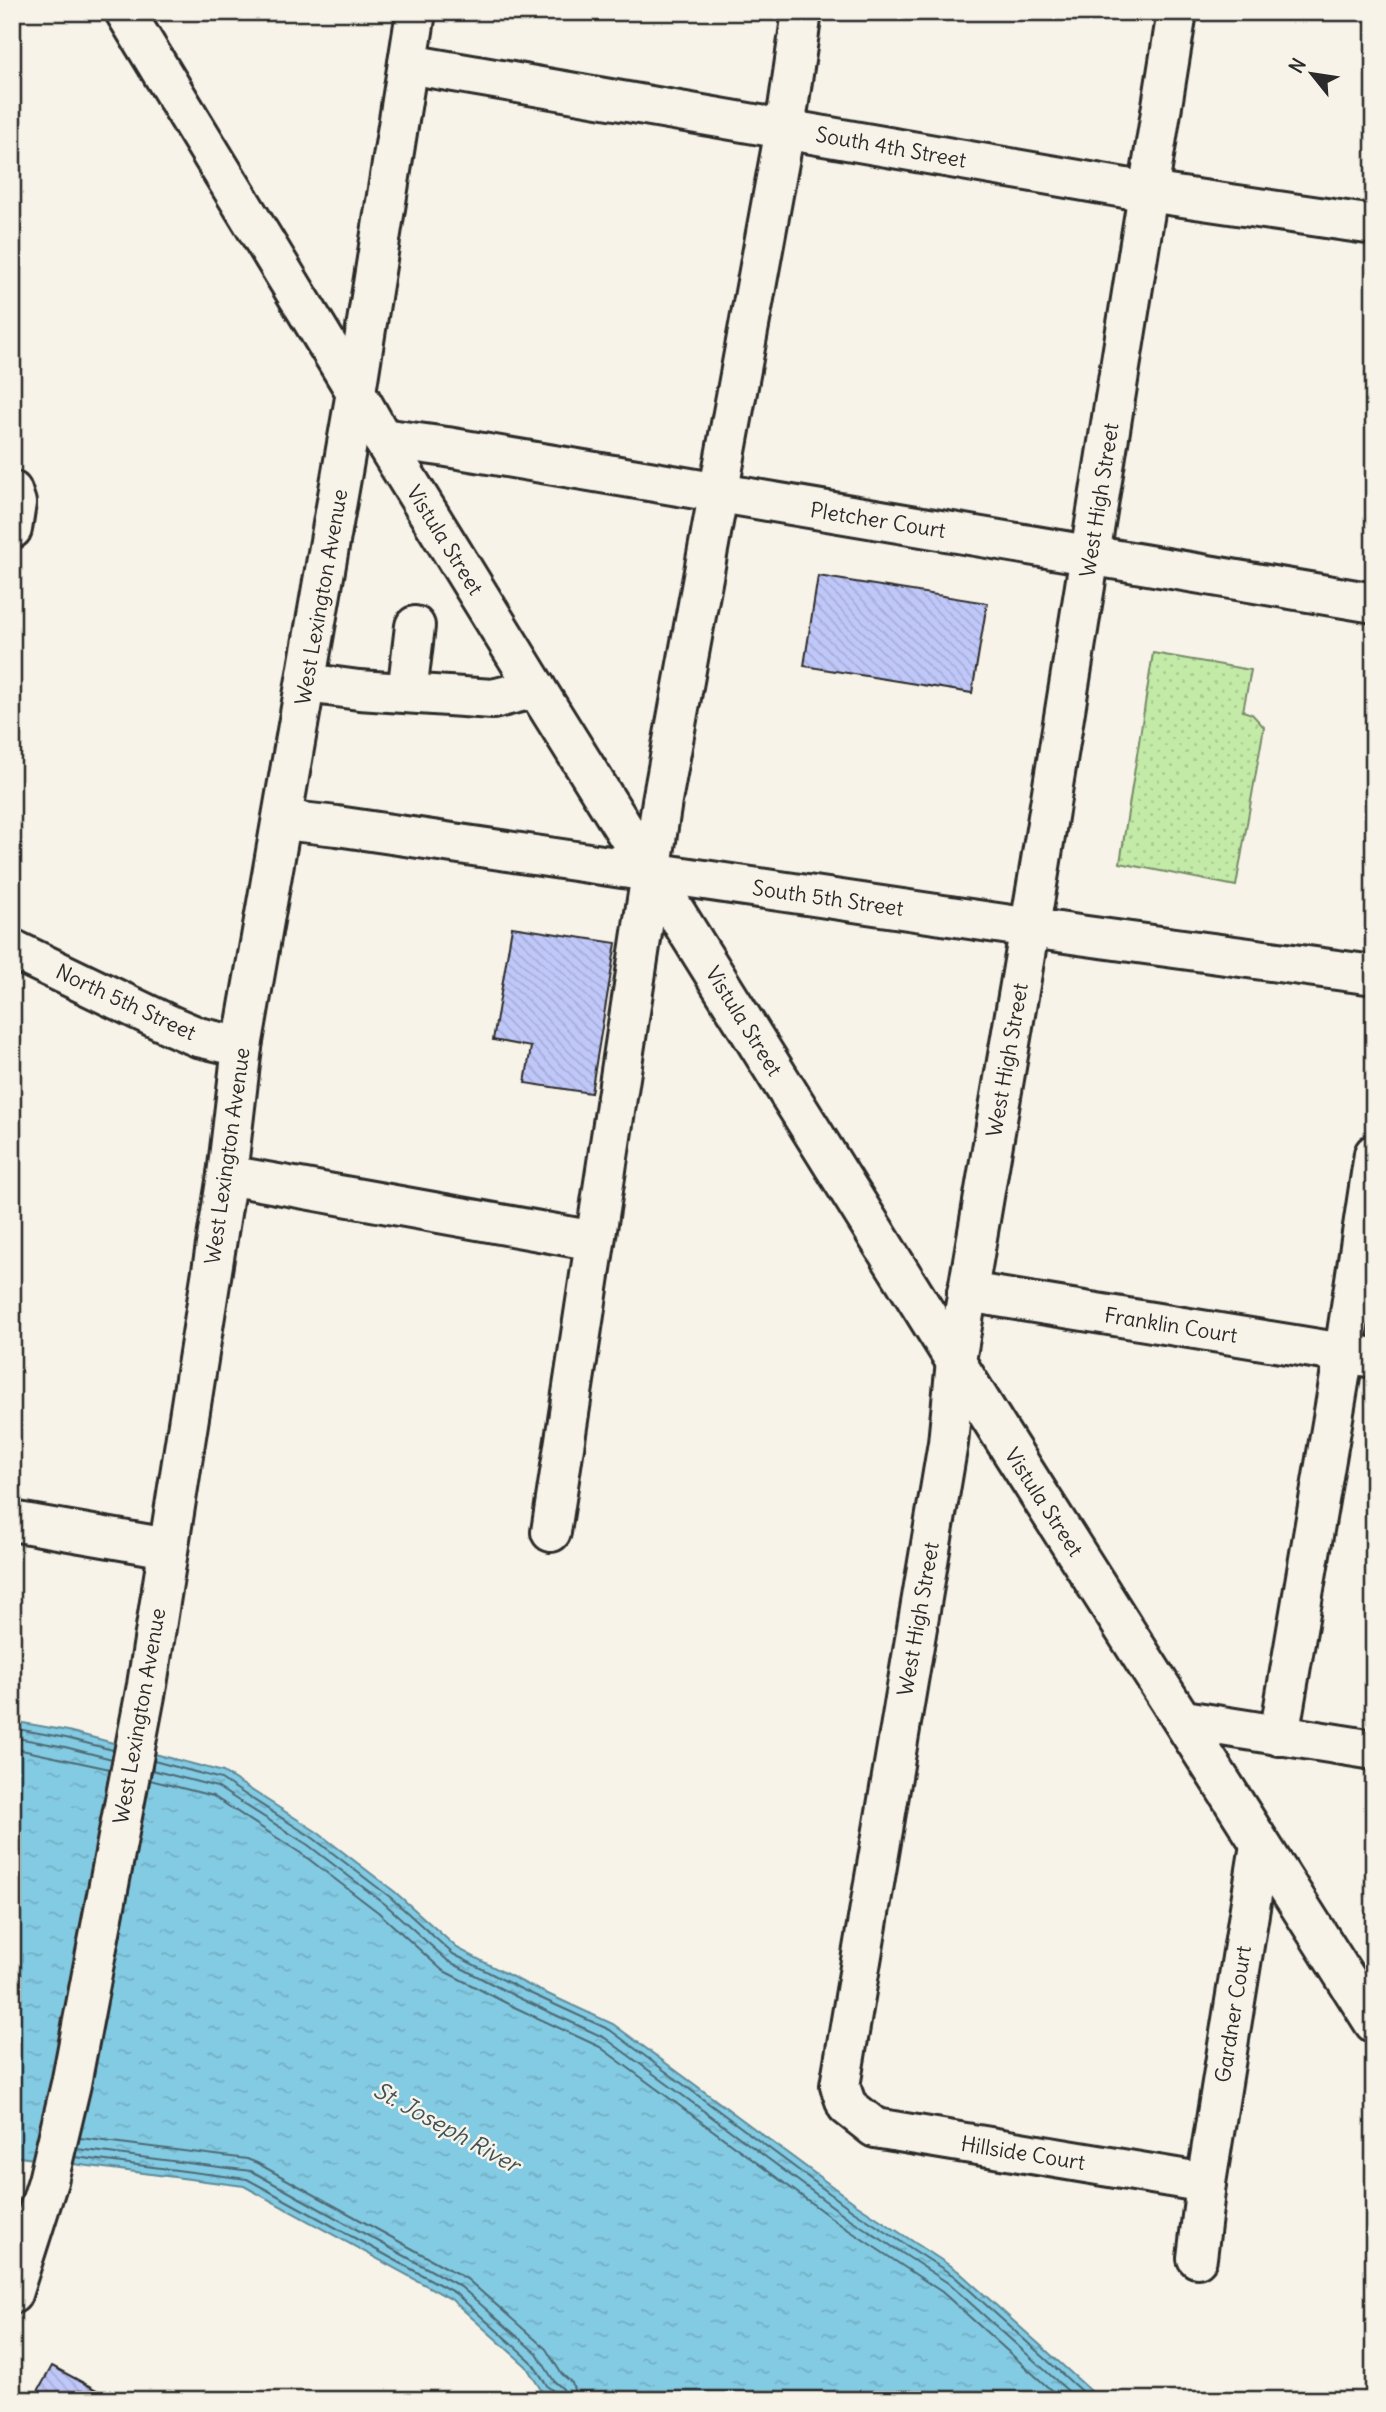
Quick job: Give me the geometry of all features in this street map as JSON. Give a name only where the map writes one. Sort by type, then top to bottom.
[{"type":"street","name":"Vistula Street","points":[[125,12],[536,688],[956,1361],[1184,1720],[1259,1845],[1374,2023]]},
{"type":"street","name":"West Lexington Avenue","points":[[16,2285],[26,2224],[71,2084],[147,1685],[227,1175],[242,1047],[356,392],[416,12]]},
{"type":"street","points":[[551,1532],[651,872],[785,129],[802,12]]},
{"type":"street","name":"West High Street","points":[[847,2106],[840,2086],[843,2063],[948,1443],[956,1361],[967,1292],[1031,927],[1177,12]]},
{"type":"street","name":"South 4th Street","points":[[408,64],[1148,192],[1374,225]]},
{"type":"street","name":"Pletcher Court","points":[[382,438],[1374,603]]},
{"type":"street","points":[[12,491],[16,503],[12,529]]},
{"type":"street","points":[[407,693],[415,626]]},
{"type":"street","points":[[306,683],[359,690],[493,699],[536,688]]},
{"type":"street","name":"South 5th Street","points":[[283,820],[1079,936],[1374,975]]},
{"type":"street","name":"North 5th Street","points":[[15,959],[198,1037],[242,1047]]},
{"type":"street","points":[[1279,1736],[1359,1355],[1374,1154]]},
{"type":"street","points":[[227,1175],[595,1241]]},
{"type":"street","name":"Franklin Court","points":[[967,1292],[1359,1355]]},
{"type":"street","points":[[12,1521],[168,1548]]},
{"type":"street","points":[[1184,1720],[1374,1750]]},
{"type":"street","name":"Gardner Court","points":[[1197,2258],[1206,2183],[1259,1845]]},
{"type":"street","name":"Hillside Court","points":[[847,2106],[875,2128],[1206,2183]]},
{"type":"green space","points":[[1153,653],[1251,670],[1243,711],[1252,714],[1264,727],[1236,886],[1120,863]]},
{"type":"water","name":"St. Joseph River","points":[[12,1721],[68,1731],[223,1772],[317,1832],[395,1892],[457,1948],[524,1983],[613,2024],[856,2204],[958,2271],[1101,2400],[556,2400],[543,2393],[526,2366],[451,2299],[244,2186],[12,2156]]},
{"type":"building","points":[[818,576],[987,603],[972,693],[804,666]]},
{"type":"building","points":[[512,927],[616,943],[591,1093],[525,1083],[531,1047],[493,1040]]},
{"type":"building","points":[[52,2366],[115,2400],[33,2400]]}]
